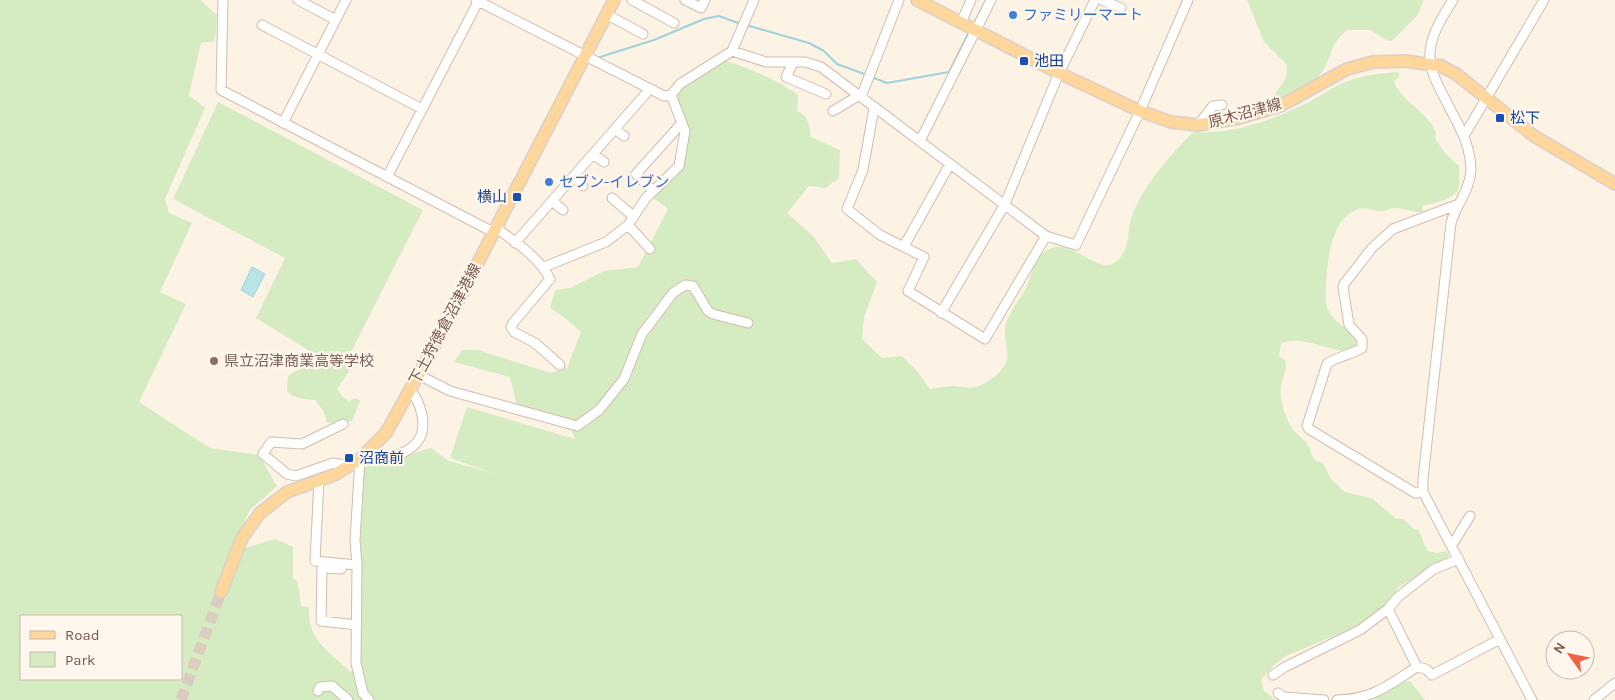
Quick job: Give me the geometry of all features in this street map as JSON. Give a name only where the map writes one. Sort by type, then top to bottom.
[{"type":"main road","name":"下土狩徳倉沼津港線","points":[[221,592],[242,538],[260,513],[287,492],[350,466],[360,459],[386,433],[419,374],[614,0]]},
{"type":"main road","name":"原木沼津線","points":[[917,0],[1059,73],[1140,111],[1171,122],[1198,124],[1239,118],[1280,106],[1346,69],[1373,62],[1405,61],[1441,66],[1456,74],[1534,136],[1615,184]]},
{"type":"street","points":[[223,0],[221,90],[388,177],[494,229],[515,243],[544,267],[550,278],[513,322],[512,328],[514,332],[535,343],[560,365]]},
{"type":"street","points":[[298,0],[336,20]]},
{"type":"street","points":[[283,123],[346,0]]},
{"type":"street","points":[[388,177],[477,0],[664,96],[671,94],[680,84],[732,51],[754,0]]},
{"type":"street","points":[[632,0],[674,22]]},
{"type":"street","points":[[685,0],[701,8],[705,0]]},
{"type":"street","points":[[833,111],[860,96],[899,0]]},
{"type":"street","points":[[970,27],[971,0]]},
{"type":"street","points":[[920,141],[970,27],[991,0]]},
{"type":"street","points":[[941,313],[1005,204],[1059,73],[1094,0]]},
{"type":"street","points":[[1102,0],[1121,8]]},
{"type":"street","points":[[732,51],[766,62],[805,62],[822,67],[1046,236],[1076,245],[1140,111],[1188,0]]},
{"type":"street","points":[[1453,0],[1432,36],[1429,49],[1430,64],[1468,146],[1471,170],[1469,181],[1451,224],[1422,479],[1423,492],[1532,700]]},
{"type":"street","points":[[1464,136],[1544,0]]},
{"type":"street","points":[[606,14],[643,34]]},
{"type":"street","points":[[262,25],[422,109]]},
{"type":"street","points":[[793,63],[786,77],[826,94]]},
{"type":"street","points":[[515,243],[650,90]]},
{"type":"street","points":[[544,267],[606,242],[628,224],[653,191],[679,166],[685,131],[671,94]]},
{"type":"street","points":[[1198,124],[1213,106],[1222,105]]},
{"type":"street","points":[[874,108],[863,170],[847,209],[880,235],[924,257],[908,291],[985,339],[1046,236]]},
{"type":"street","points":[[653,191],[636,174],[682,123]]},
{"type":"street","points":[[615,129],[624,136]]},
{"type":"street","points":[[594,154],[604,162]]},
{"type":"street","points":[[904,246],[950,164]]},
{"type":"street","points":[[573,177],[583,186]]},
{"type":"street","points":[[612,198],[634,216]]},
{"type":"street","points":[[552,201],[563,210]]},
{"type":"street","points":[[1320,357],[1330,360],[1348,356],[1362,348],[1362,339],[1349,325],[1342,287],[1372,248],[1398,225],[1459,204]]},
{"type":"street","points":[[628,224],[650,249]]},
{"type":"street","points":[[419,374],[450,391],[577,426],[599,410],[624,379],[642,334],[673,293],[685,285],[693,286],[708,310],[713,314],[748,323]]},
{"type":"street","points":[[1330,360],[1317,380],[1309,404],[1307,426],[1309,429],[1415,493],[1423,492]]},
{"type":"street","points":[[369,700],[364,693],[356,663],[357,566],[355,540],[360,459],[370,462],[397,455],[417,442],[422,432],[422,410],[416,396],[410,390]]},
{"type":"street","points":[[343,424],[302,444],[271,442],[262,454],[287,474],[296,476],[333,463],[350,466]]},
{"type":"street","points":[[319,480],[315,561],[357,566]]},
{"type":"street","points":[[1452,545],[1470,516]]},
{"type":"street","points":[[1273,675],[1321,648],[1345,639],[1388,609],[1398,597],[1434,569],[1459,559]]},
{"type":"street","points":[[345,564],[341,569],[322,568],[321,621],[357,625]]},
{"type":"street","points":[[1388,609],[1417,668]]},
{"type":"street","points":[[1337,700],[1359,699],[1372,695],[1417,668],[1426,669],[1432,675],[1500,639]]},
{"type":"street","points":[[1594,700],[1615,683]]},
{"type":"street","points":[[318,690],[326,685],[332,686],[348,700]]},
{"type":"street","points":[[1278,693],[1284,697],[1324,700]]},
{"type":"green space","points":[[0,0],[200,0],[217,15],[215,41],[201,43],[189,95],[205,108],[165,199],[169,213],[192,223],[160,292],[186,304],[139,402],[210,448],[259,455],[277,486],[249,511],[237,541],[242,549],[275,539],[293,547],[293,578],[298,582],[301,606],[309,607],[309,618],[312,628],[321,644],[351,672],[362,633],[357,530],[363,468],[431,448],[449,461],[493,473],[450,458],[467,407],[575,439],[570,427],[516,403],[510,377],[454,362],[462,350],[478,350],[551,373],[567,368],[581,332],[550,308],[555,290],[570,288],[604,271],[638,267],[668,209],[649,195],[681,165],[688,139],[671,95],[719,59],[760,74],[798,95],[797,111],[806,118],[811,137],[840,150],[839,178],[825,188],[809,186],[787,213],[813,236],[832,263],[856,259],[877,282],[864,317],[862,339],[882,358],[902,356],[918,372],[930,389],[950,386],[976,387],[990,380],[1002,369],[1007,360],[1006,324],[1025,290],[1039,258],[1048,249],[1058,247],[1068,249],[1106,265],[1114,263],[1120,258],[1126,248],[1131,219],[1142,195],[1166,162],[1193,132],[1223,131],[1252,125],[1294,109],[1348,81],[1360,77],[1398,72],[1400,75],[1394,82],[1398,89],[1428,119],[1436,133],[1435,138],[1445,153],[1459,166],[1458,190],[1444,200],[1422,206],[1423,212],[1397,208],[1385,211],[1360,209],[1347,215],[1340,223],[1335,233],[1329,256],[1326,302],[1331,315],[1357,340],[1356,345],[1347,351],[1298,341],[1281,343],[1279,356],[1285,360],[1286,364],[1281,392],[1282,402],[1287,419],[1293,430],[1306,442],[1313,457],[1324,464],[1330,478],[1345,492],[1373,499],[1396,519],[1403,519],[1418,530],[1428,551],[1437,553],[1446,551],[1449,555],[1447,559],[1399,587],[1385,606],[1355,627],[1286,656],[1273,666],[1261,680],[1264,691],[1276,700],[0,700]]},
{"type":"green space","points":[[1247,0],[1424,0],[1417,16],[1392,41],[1386,40],[1370,30],[1347,30],[1335,44],[1325,67],[1316,78],[1297,91],[1273,100],[1273,97],[1286,78],[1287,65],[1264,42]]},
{"type":"green space","points":[[218,102],[423,210],[350,354],[324,360],[256,318],[285,258],[173,199]]},
{"type":"green space","points":[[352,360],[354,364],[337,389],[349,401],[356,398],[360,401],[352,421],[327,423],[324,412],[315,400],[296,397],[287,391],[288,376],[296,371],[311,366],[335,365]]},
{"type":"green space","points":[[1410,681],[1425,700],[1373,700],[1403,682]]},
{"type":"water","points":[[252,267],[265,274],[253,297],[241,290]]},
{"type":"waterway","points":[[974,23],[986,0]]},
{"type":"waterway","points":[[600,57],[654,40],[704,19],[719,16],[741,24]]},
{"type":"waterway","points":[[746,25],[809,43],[824,51],[837,64],[867,75]]},
{"type":"waterway","points":[[871,77],[887,83],[949,72],[969,32]]},
{"type":"tunnel","points":[[181,700],[221,592]]},
{"type":"place","name":"ファミリーマート","points":[[1013,15]]},
{"type":"place","name":"池田","points":[[1024,61]]},
{"type":"place","name":"松下","points":[[1500,118]]},
{"type":"place","name":"セブン-イレブン","points":[[549,182]]},
{"type":"place","name":"横山","points":[[517,197]]},
{"type":"place","name":"県立沼津商業高等学校","points":[[214,361]]},
{"type":"place","name":"沼商前","points":[[349,458]]}]
